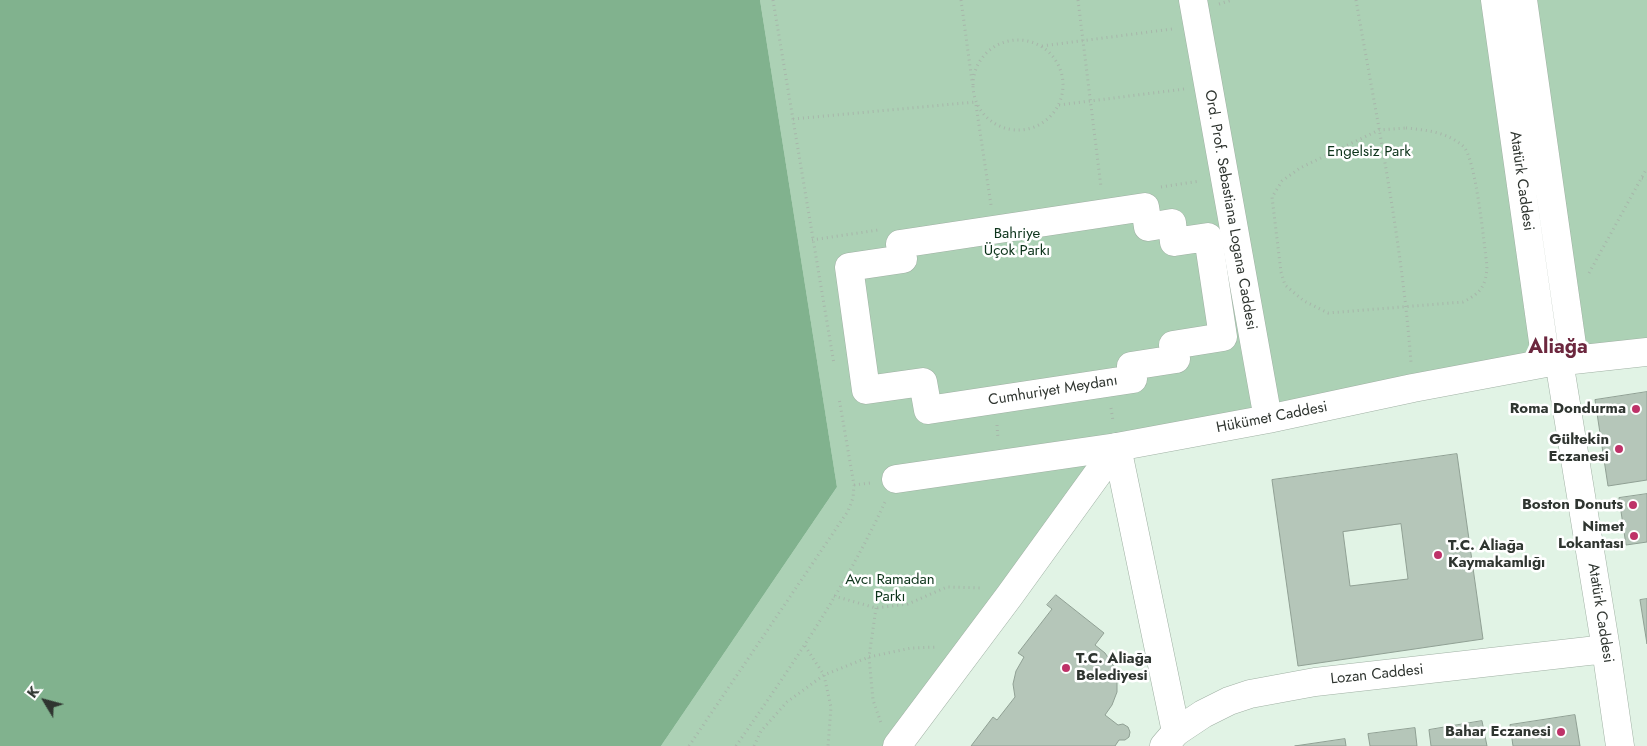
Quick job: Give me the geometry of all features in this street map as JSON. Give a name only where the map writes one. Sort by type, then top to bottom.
[{"type":"street","name":"Atatürk Caddesi","points":[[1495,0],[1560,361],[1620,746]]},
{"type":"street","name":"Atatürk Caddesi","points":[[1524,0],[1567,313],[1560,361]]},
{"type":"street","name":"Ord. Prof. Sebastiana Logana Caddesi","points":[[1195,13],[1268,419]]},
{"type":"street","name":"Cumhuriyet Meydanı","points":[[1145,207],[1148,227],[1172,223],[1174,242],[1208,237],[1222,338],[1174,345],[1176,359],[1131,366],[1134,379],[928,410],[923,382],[866,390],[849,268],[903,259],[900,244],[1105,212],[1145,207]]},
{"type":"street","name":"Hükümet Caddesi","points":[[896,479],[1117,447],[1268,419],[1413,388],[1560,361],[1647,352]]},
{"type":"street","points":[[890,737],[968,651],[1117,447]]},
{"type":"street","points":[[1117,447],[1170,739]]},
{"type":"street","name":"Lozan Caddesi","points":[[1170,739],[1203,714],[1229,701],[1250,694],[1315,682],[1606,649]]},
{"type":"path","points":[[774,0],[834,369]]},
{"type":"path","points":[[961,0],[992,212]]},
{"type":"path","points":[[1078,0],[1105,212]]},
{"type":"path","points":[[1356,0],[1407,307],[1413,388]]},
{"type":"path","points":[[1041,47],[1083,41],[1195,13]]},
{"type":"path","points":[[1014,40],[1028,41],[1041,47],[1052,56],[1060,68],[1063,82],[1062,97],[1055,111],[1044,122],[1030,129],[1015,130],[1000,127],[987,118],[978,106],[973,91],[974,77],[979,63],[988,52],[1000,44],[1014,40]]},
{"type":"path","points":[[1058,105],[1208,86]]},
{"type":"path","points":[[793,119],[975,102]]},
{"type":"path","points":[[1406,128],[1443,133],[1464,147],[1472,165],[1488,266],[1486,280],[1477,294],[1463,302],[1328,313],[1304,301],[1285,285],[1281,272],[1272,197],[1282,181],[1300,168],[1379,130],[1406,128]]},
{"type":"path","points":[[1567,313],[1647,168]]},
{"type":"path","points":[[1642,178],[1647,179]]},
{"type":"path","points":[[1108,383],[1117,447]]},
{"type":"path","points":[[689,746],[848,511],[853,498],[854,485],[839,398]]},
{"type":"path","points":[[994,400],[1001,464]]},
{"type":"path","points":[[736,746],[805,646],[876,523],[896,479]]},
{"type":"path","points":[[834,596],[876,608],[908,604],[947,587],[977,587],[1010,595]]},
{"type":"path","points":[[876,608],[869,658],[873,700],[890,737]]},
{"type":"path","points":[[805,646],[824,675],[832,707],[828,746]]},
{"type":"path","points":[[754,746],[761,731],[787,702],[824,675],[869,658],[911,648],[942,648],[968,651]]},
{"type":"green space","points":[[760,0],[1495,0],[1546,363],[1117,447],[897,746],[661,746],[837,487]]},
{"type":"green space","points":[[1523,0],[1647,0],[1647,352],[1574,359]]},
{"type":"shaded area","points":[[0,0],[760,0],[837,487],[661,746],[0,746]]},
{"type":"building","points":[[1647,392],[1647,480],[1608,486],[1595,400]]},
{"type":"building","name":"T.C. Aliağa Kaymakamlığı","points":[[1457,454],[1483,639],[1298,666],[1272,480]],"holes":[[[1401,524],[1408,579],[1350,586],[1343,532]]]},
{"type":"building","points":[[1647,494],[1647,542],[1626,545],[1619,498]]},
{"type":"building","name":"T.C. Aliağa Belediyesi","points":[[1056,595],[1104,633],[1095,645],[1105,653],[1113,665],[1117,678],[1117,692],[1112,705],[1105,715],[1118,725],[1123,724],[1128,727],[1129,737],[1125,740],[1119,740],[1115,746],[971,746],[993,717],[997,720],[1015,697],[1013,684],[1016,671],[1024,657],[1018,653],[1052,609],[1047,605]]},
{"type":"building","points":[[1647,599],[1647,644],[1640,600]]},
{"type":"building","points":[[1575,715],[1580,746],[1513,746],[1510,725]]},
{"type":"building","points":[[1482,721],[1487,746],[1431,746],[1429,730]]},
{"type":"building","points":[[1415,728],[1417,746],[1370,746],[1368,734]]},
{"type":"building","points":[[1345,739],[1346,746],[1295,746]]},
{"type":"place","name":"Roma Dondurma","points":[[1636,409]]},
{"type":"place","name":"Gültekin Eczanesi","points":[[1619,449]]},
{"type":"place","name":"Boston Donuts","points":[[1633,505]]},
{"type":"place","name":"Nimet Lokantası","points":[[1634,536]]},
{"type":"place","name":"T.C. Aliağa Kaymakamlığı","points":[[1438,555]]},
{"type":"place","name":"T.C. Aliağa Belediyesi","points":[[1066,668]]},
{"type":"place","name":"Bahar Eczanesi","points":[[1561,732]]},
{"type":"district","name":"Aliağa","points":[[1558,348]]},
{"type":"park label","name":"Engelsiz Park","points":[[1369,152]]},
{"type":"park label","name":"Bahriye Üçok Parkı","points":[[1017,242]]},
{"type":"park label","name":"Avcı Ramadan Parkı","points":[[890,588]]}]
